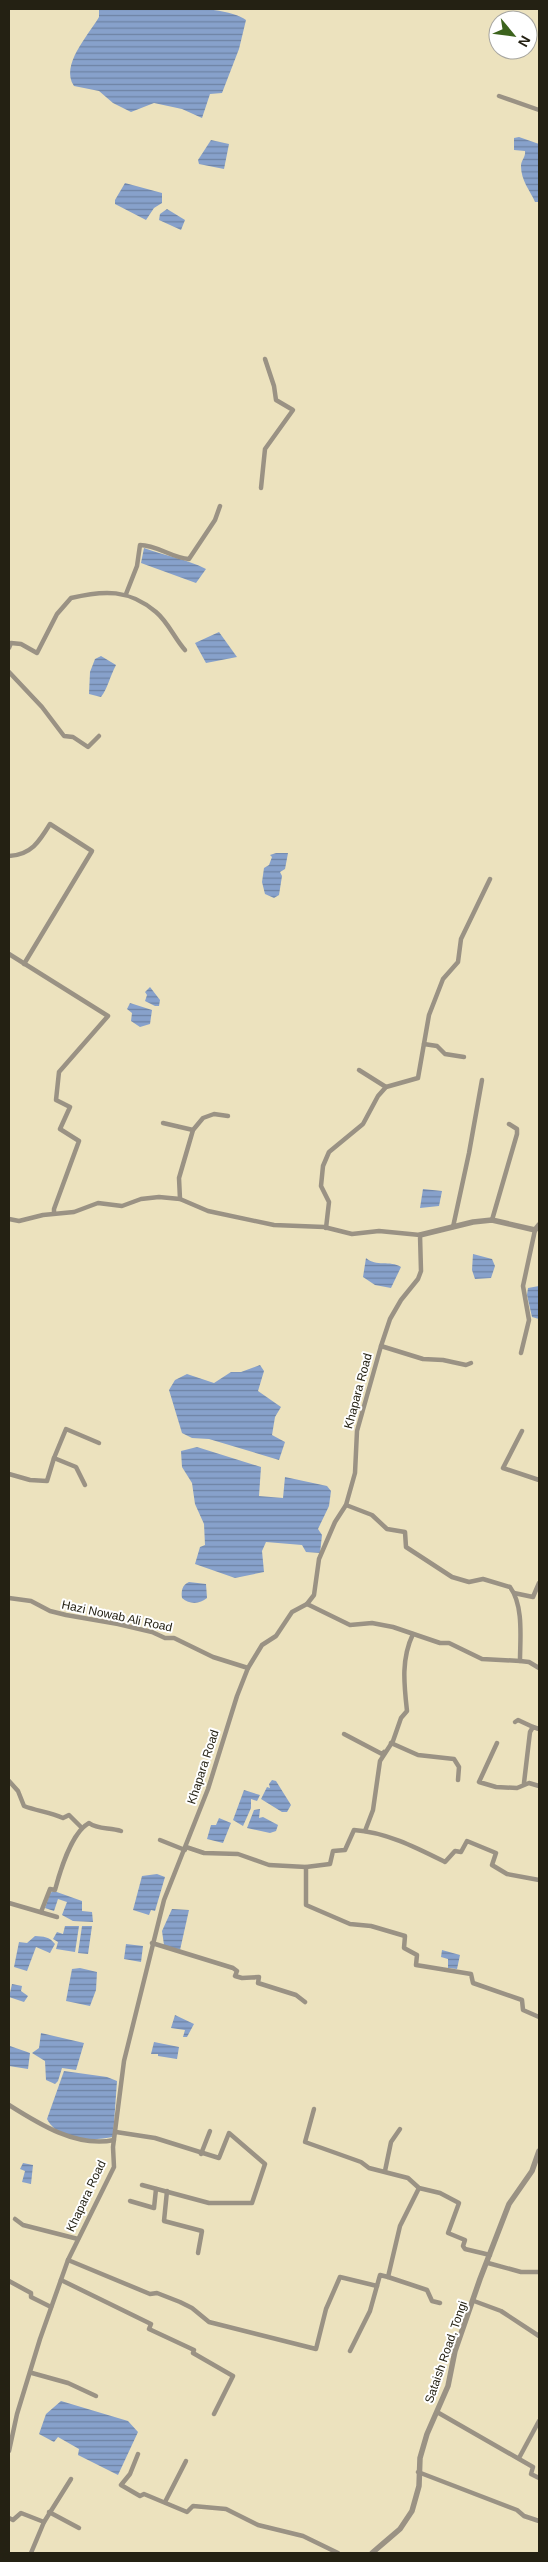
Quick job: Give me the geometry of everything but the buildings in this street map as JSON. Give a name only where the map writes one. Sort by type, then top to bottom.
[{"type":"street","points":[[498,96],[539,110]]},
{"type":"street","points":[[260,488],[265,449],[293,410],[276,400],[274,386],[265,359]]},
{"type":"street","points":[[126,594],[137,566],[140,545],[146,545],[180,558],[189,559],[215,520],[220,506]]},
{"type":"street","points":[[9,648],[11,643],[21,644],[37,653],[57,614],[71,598],[104,592],[126,594],[158,613],[184,650]]},
{"type":"street","points":[[9,672],[42,707],[64,736],[73,737],[88,747],[99,736]]},
{"type":"street","points":[[9,856],[22,855],[37,846],[50,824],[92,851],[24,964]]},
{"type":"street","points":[[326,1228],[329,1202],[321,1186],[324,1166],[329,1152],[363,1124],[378,1096],[386,1087],[418,1078],[429,1015],[443,979],[458,962],[461,939],[490,878]]},
{"type":"street","points":[[9,954],[108,1016],[59,1072],[56,1100],[70,1107],[60,1129],[79,1141],[54,1208],[54,1213]]},
{"type":"street","points":[[424,1044],[437,1046],[445,1054],[464,1057]]},
{"type":"street","points":[[359,1070],[386,1087]]},
{"type":"street","points":[[453,1227],[470,1153],[482,1080]]},
{"type":"street","points":[[180,1199],[179,1178],[193,1130],[203,1118],[214,1114],[228,1116]]},
{"type":"street","points":[[163,1122],[193,1130]]},
{"type":"street","points":[[492,1220],[517,1134],[517,1129],[509,1124]]},
{"type":"street","points":[[9,1220],[19,1221],[54,1213],[74,1212],[98,1203],[122,1206],[141,1199],[180,1199],[208,1211],[260,1223],[326,1228],[352,1234],[379,1231],[420,1235],[492,1220],[535,1230]]},
{"type":"street","points":[[521,1353],[529,1320],[523,1286],[535,1230],[539,1225]]},
{"type":"street","name":"Khapara Road","points":[[9,2451],[15,2422],[32,2373],[51,2307],[68,2260],[114,2167],[114,2140],[124,2061],[164,1900],[208,1789],[237,1696],[248,1668],[262,1645],[276,1636],[292,1612],[307,1604],[314,1596],[319,1559],[334,1522],[346,1505],[355,1473],[357,1431],[381,1346],[390,1319],[401,1300],[418,1279],[422,1255],[420,1235]]},
{"type":"street","points":[[381,1346],[423,1359],[471,1363]]},
{"type":"street","points":[[9,1474],[30,1480],[47,1481],[66,1429],[99,1442]]},
{"type":"street","points":[[522,1431],[503,1468],[539,1480]]},
{"type":"street","points":[[54,1458],[76,1467],[85,1485]]},
{"type":"street","points":[[346,1505],[372,1515],[387,1529],[405,1532],[406,1546],[452,1576],[469,1582],[482,1579],[503,1584],[514,1593],[533,1597],[539,1583]]},
{"type":"street","points":[[514,1593],[520,1630],[520,1661]]},
{"type":"street","name":"Hazi Nowab Ali Road","points":[[9,1598],[31,1601],[50,1611],[66,1615],[118,1624],[152,1632],[166,1638],[174,1638],[213,1657],[248,1668]]},
{"type":"street","points":[[307,1604],[350,1625],[372,1623],[440,1643],[449,1643],[482,1660],[529,1662],[539,1668]]},
{"type":"street","points":[[365,1831],[373,1810],[380,1761],[384,1751],[391,1743],[401,1718],[407,1711],[404,1686],[405,1648],[413,1634]]},
{"type":"street","points":[[514,1722],[518,1720],[539,1729]]},
{"type":"street","points":[[524,1784],[530,1732],[533,1727]]},
{"type":"street","points":[[344,1734],[382,1754],[384,1751]]},
{"type":"street","points":[[391,1743],[418,1755],[454,1759],[459,1766],[458,1780]]},
{"type":"street","points":[[497,1743],[479,1782],[496,1787],[517,1788],[524,1784],[539,1786]]},
{"type":"street","points":[[9,1781],[18,1791],[24,1806],[33,1810],[44,1810],[63,1818],[69,1815],[81,1827]]},
{"type":"street","points":[[42,1912],[50,1889],[55,1890],[81,1827],[89,1823],[95,1828],[110,1827],[121,1831]]},
{"type":"street","points":[[160,1840],[185,1849],[204,1853],[238,1854],[269,1865],[306,1867],[330,1864],[334,1851],[345,1850],[354,1830],[365,1831],[418,1849],[445,1862],[455,1851],[461,1852],[467,1842],[496,1853],[492,1865],[507,1874],[539,1880]]},
{"type":"street","points":[[306,1867],[306,1906],[350,1924],[371,1926],[405,1936],[404,1948],[417,1955],[416,1965],[471,1974],[473,1983],[522,2000],[523,2010],[539,2017]]},
{"type":"street","points":[[9,1903],[57,1917]]},
{"type":"street","points":[[152,1943],[233,1968],[237,1971],[235,1976],[242,1978],[259,1977],[258,1983],[296,1996],[305,2002]]},
{"type":"street","points":[[9,2105],[72,2138],[102,2142],[114,2140]]},
{"type":"street","points":[[314,2109],[305,2142],[360,2162],[369,2168],[408,2178],[419,2188],[440,2193],[459,2203],[448,2233],[465,2240],[463,2246],[465,2249],[490,2255]]},
{"type":"street","points":[[385,2171],[391,2142],[400,2129]]},
{"type":"street","points":[[201,2154],[210,2131]]},
{"type":"street","points":[[116,2132],[154,2138],[219,2158],[230,2133],[265,2164],[252,2203],[209,2203],[142,2185]]},
{"type":"street","name":"Sataish Road, Tongi","points":[[372,2553],[400,2529],[409,2516],[418,2491],[418,2472],[427,2434],[448,2386],[455,2351],[509,2204],[532,2171],[539,2151]]},
{"type":"street","points":[[388,2278],[400,2226],[419,2188]]},
{"type":"street","points":[[130,2201],[154,2208],[156,2190]]},
{"type":"street","points":[[167,2191],[164,2222],[202,2230],[198,2253]]},
{"type":"street","points":[[15,2219],[23,2225],[78,2239]]},
{"type":"street","points":[[68,2260],[150,2294],[157,2292],[170,2297],[192,2308],[209,2322],[316,2349],[326,2308],[340,2277],[377,2286]]},
{"type":"street","points":[[488,2263],[520,2272],[539,2272]]},
{"type":"street","points":[[350,2351],[370,2311],[380,2275],[427,2290],[432,2301],[440,2303]]},
{"type":"street","points":[[61,2280],[151,2324],[149,2329],[194,2350],[193,2353],[233,2376],[214,2414]]},
{"type":"street","points":[[9,2281],[31,2293],[30,2296],[51,2307]]},
{"type":"street","points":[[474,2301],[501,2311],[539,2336]]},
{"type":"street","points":[[32,2373],[68,2383],[96,2396]]},
{"type":"street","points":[[437,2412],[533,2467],[531,2474],[539,2478]]},
{"type":"street","points":[[9,2420],[15,2422]]},
{"type":"street","points":[[519,2458],[539,2421]]},
{"type":"street","points":[[138,2454],[130,2474],[120,2485],[140,2496],[142,2494],[187,2512],[193,2506],[226,2509],[258,2525],[303,2536],[338,2553]]},
{"type":"street","points":[[165,2502],[186,2461]]},
{"type":"street","points":[[418,2472],[517,2510],[524,2516],[539,2521]]},
{"type":"street","points":[[31,2553],[49,2512],[71,2478]]},
{"type":"street","points":[[49,2512],[79,2528]]},
{"type":"street","points":[[9,2518],[13,2520],[21,2513],[44,2522]]},
{"type":"water","points":[[99,9],[198,9],[235,14],[246,20],[239,49],[222,93],[210,94],[202,118],[182,109],[154,103],[131,112],[113,103],[99,91],[74,86],[70,69],[77,51],[99,17]]},
{"type":"water","points":[[519,137],[539,144],[539,202],[535,202],[522,176],[521,166],[525,151],[514,150],[514,138]]},
{"type":"water","points":[[211,140],[229,144],[224,169],[199,164],[198,160]]},
{"type":"water","points":[[125,183],[162,193],[162,203],[154,208],[146,220],[115,204],[115,200]]},
{"type":"water","points":[[167,209],[185,220],[181,230],[159,220],[160,214]]},
{"type":"water","points":[[144,548],[206,569],[196,583],[141,563]]},
{"type":"water","points":[[219,632],[237,657],[206,663],[195,643]]},
{"type":"water","points":[[101,656],[116,665],[101,697],[89,694],[90,672],[95,659]]},
{"type":"water","points":[[288,853],[285,869],[280,872],[282,876],[279,895],[274,898],[265,894],[262,882],[264,868],[269,865],[272,857],[270,855]]},
{"type":"water","points":[[150,987],[160,1000],[159,1006],[145,1001],[147,995],[145,992]]},
{"type":"water","points":[[130,1003],[152,1010],[150,1024],[140,1027],[131,1021],[132,1013],[127,1009]]},
{"type":"water","points":[[423,1189],[442,1191],[439,1206],[420,1208]]},
{"type":"water","points":[[473,1254],[492,1259],[495,1266],[491,1278],[475,1279],[472,1270]]},
{"type":"water","points":[[366,1258],[370,1261],[401,1267],[391,1288],[375,1285],[363,1277]]},
{"type":"water","points":[[539,1286],[539,1319],[532,1317],[527,1295],[528,1288]]},
{"type":"water","points":[[260,1365],[264,1371],[258,1391],[281,1407],[275,1417],[272,1435],[285,1442],[279,1460],[209,1439],[192,1438],[182,1433],[169,1390],[175,1380],[187,1374],[214,1383],[231,1372],[241,1372]]},
{"type":"water","points":[[197,1447],[261,1467],[259,1496],[283,1498],[285,1477],[327,1486],[331,1491],[329,1506],[318,1529],[322,1535],[320,1553],[306,1552],[302,1545],[266,1542],[262,1551],[264,1572],[235,1578],[195,1564],[200,1547],[205,1545],[204,1524],[195,1504],[192,1483],[182,1467],[181,1451]]},
{"type":"water","points":[[189,1582],[206,1584],[207,1598],[195,1603],[188,1602],[182,1598],[182,1588]]},
{"type":"water","points":[[272,1780],[276,1781],[291,1805],[287,1812],[282,1812],[261,1799],[267,1787],[270,1788],[269,1784]]},
{"type":"water","points":[[244,1790],[260,1795],[257,1801],[251,1799],[251,1808],[243,1826],[233,1820]]},
{"type":"water","points":[[260,1809],[259,1818],[263,1817],[278,1825],[276,1831],[270,1833],[247,1828],[254,1810]]},
{"type":"water","points":[[219,1818],[231,1823],[223,1843],[207,1839],[211,1825],[216,1825]]},
{"type":"water","points":[[157,1874],[165,1877],[155,1911],[151,1910],[149,1915],[133,1910],[142,1876]]},
{"type":"water","points":[[54,1891],[82,1901],[82,1911],[92,1912],[93,1922],[73,1921],[62,1915],[67,1902],[58,1899],[54,1911],[45,1908],[50,1893]]},
{"type":"water","points":[[172,1909],[189,1910],[180,1950],[164,1945],[162,1931]]},
{"type":"water","points":[[65,1926],[79,1926],[75,1952],[56,1949],[58,1942],[53,1939],[57,1932],[63,1934]]},
{"type":"water","points":[[82,1926],[92,1926],[88,1954],[78,1953]]},
{"type":"water","points":[[35,1936],[46,1937],[53,1941],[55,1944],[50,1953],[36,1947],[27,1971],[14,1967],[19,1942],[27,1943]]},
{"type":"water","points":[[126,1944],[143,1946],[141,1962],[124,1959]]},
{"type":"water","points":[[442,1950],[460,1955],[457,1969],[448,1968],[448,1959],[441,1957]]},
{"type":"water","points":[[80,1968],[97,1972],[96,1990],[90,2006],[66,2001],[72,1969]]},
{"type":"water","points":[[12,1984],[22,1986],[21,1991],[28,1996],[24,2002],[9,1997]]},
{"type":"water","points":[[175,2015],[194,2024],[187,2037],[183,2037],[185,2030],[171,2028]]},
{"type":"water","points":[[41,2033],[84,2043],[76,2070],[62,2068],[58,2081],[55,2084],[46,2080],[45,2061],[32,2053],[39,2048]]},
{"type":"water","points":[[154,2042],[179,2047],[177,2059],[151,2054]]},
{"type":"water","points":[[10,2046],[30,2053],[28,2069],[9,2066]]},
{"type":"water","points":[[64,2071],[107,2077],[117,2081],[113,2137],[95,2139],[76,2138],[59,2132],[52,2126],[47,2119]]},
{"type":"water","points":[[23,2163],[33,2165],[31,2184],[22,2182],[25,2171],[20,2169]]},
{"type":"water","points":[[61,2401],[128,2421],[138,2432],[118,2475],[78,2455],[79,2449],[58,2437],[54,2442],[39,2434],[46,2414]]}]
